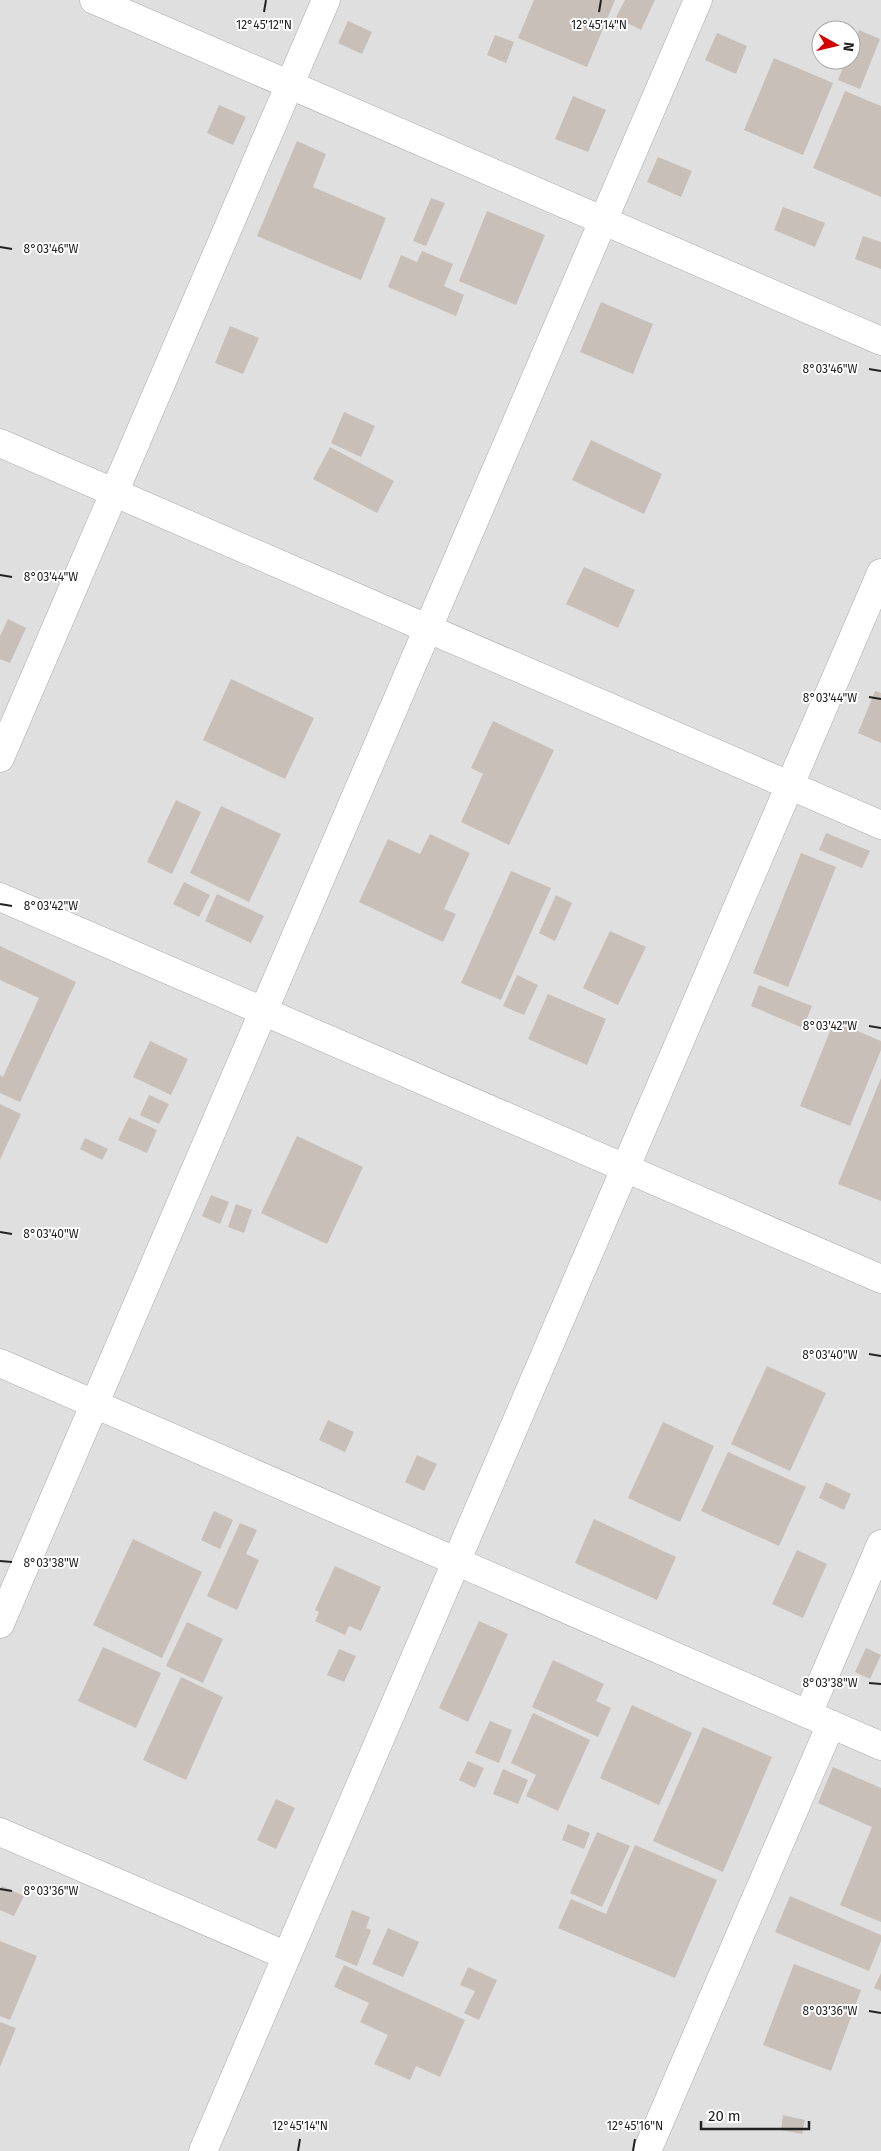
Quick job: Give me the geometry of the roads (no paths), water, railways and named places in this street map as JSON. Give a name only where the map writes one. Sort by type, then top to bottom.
[{"type":"street","points":[[94,0],[881,341]]},
{"type":"street","points":[[0,758],[326,0]]},
{"type":"street","points":[[0,1624],[698,0]]},
{"type":"street","points":[[0,443],[881,825]]},
{"type":"street","points":[[203,2151],[881,573]]},
{"type":"street","points":[[0,897],[881,1279]]},
{"type":"street","points":[[0,1364],[881,1746]]},
{"type":"street","points":[[647,2151],[819,1719],[881,1544]]},
{"type":"street","points":[[0,1832],[287,1956]]}]
